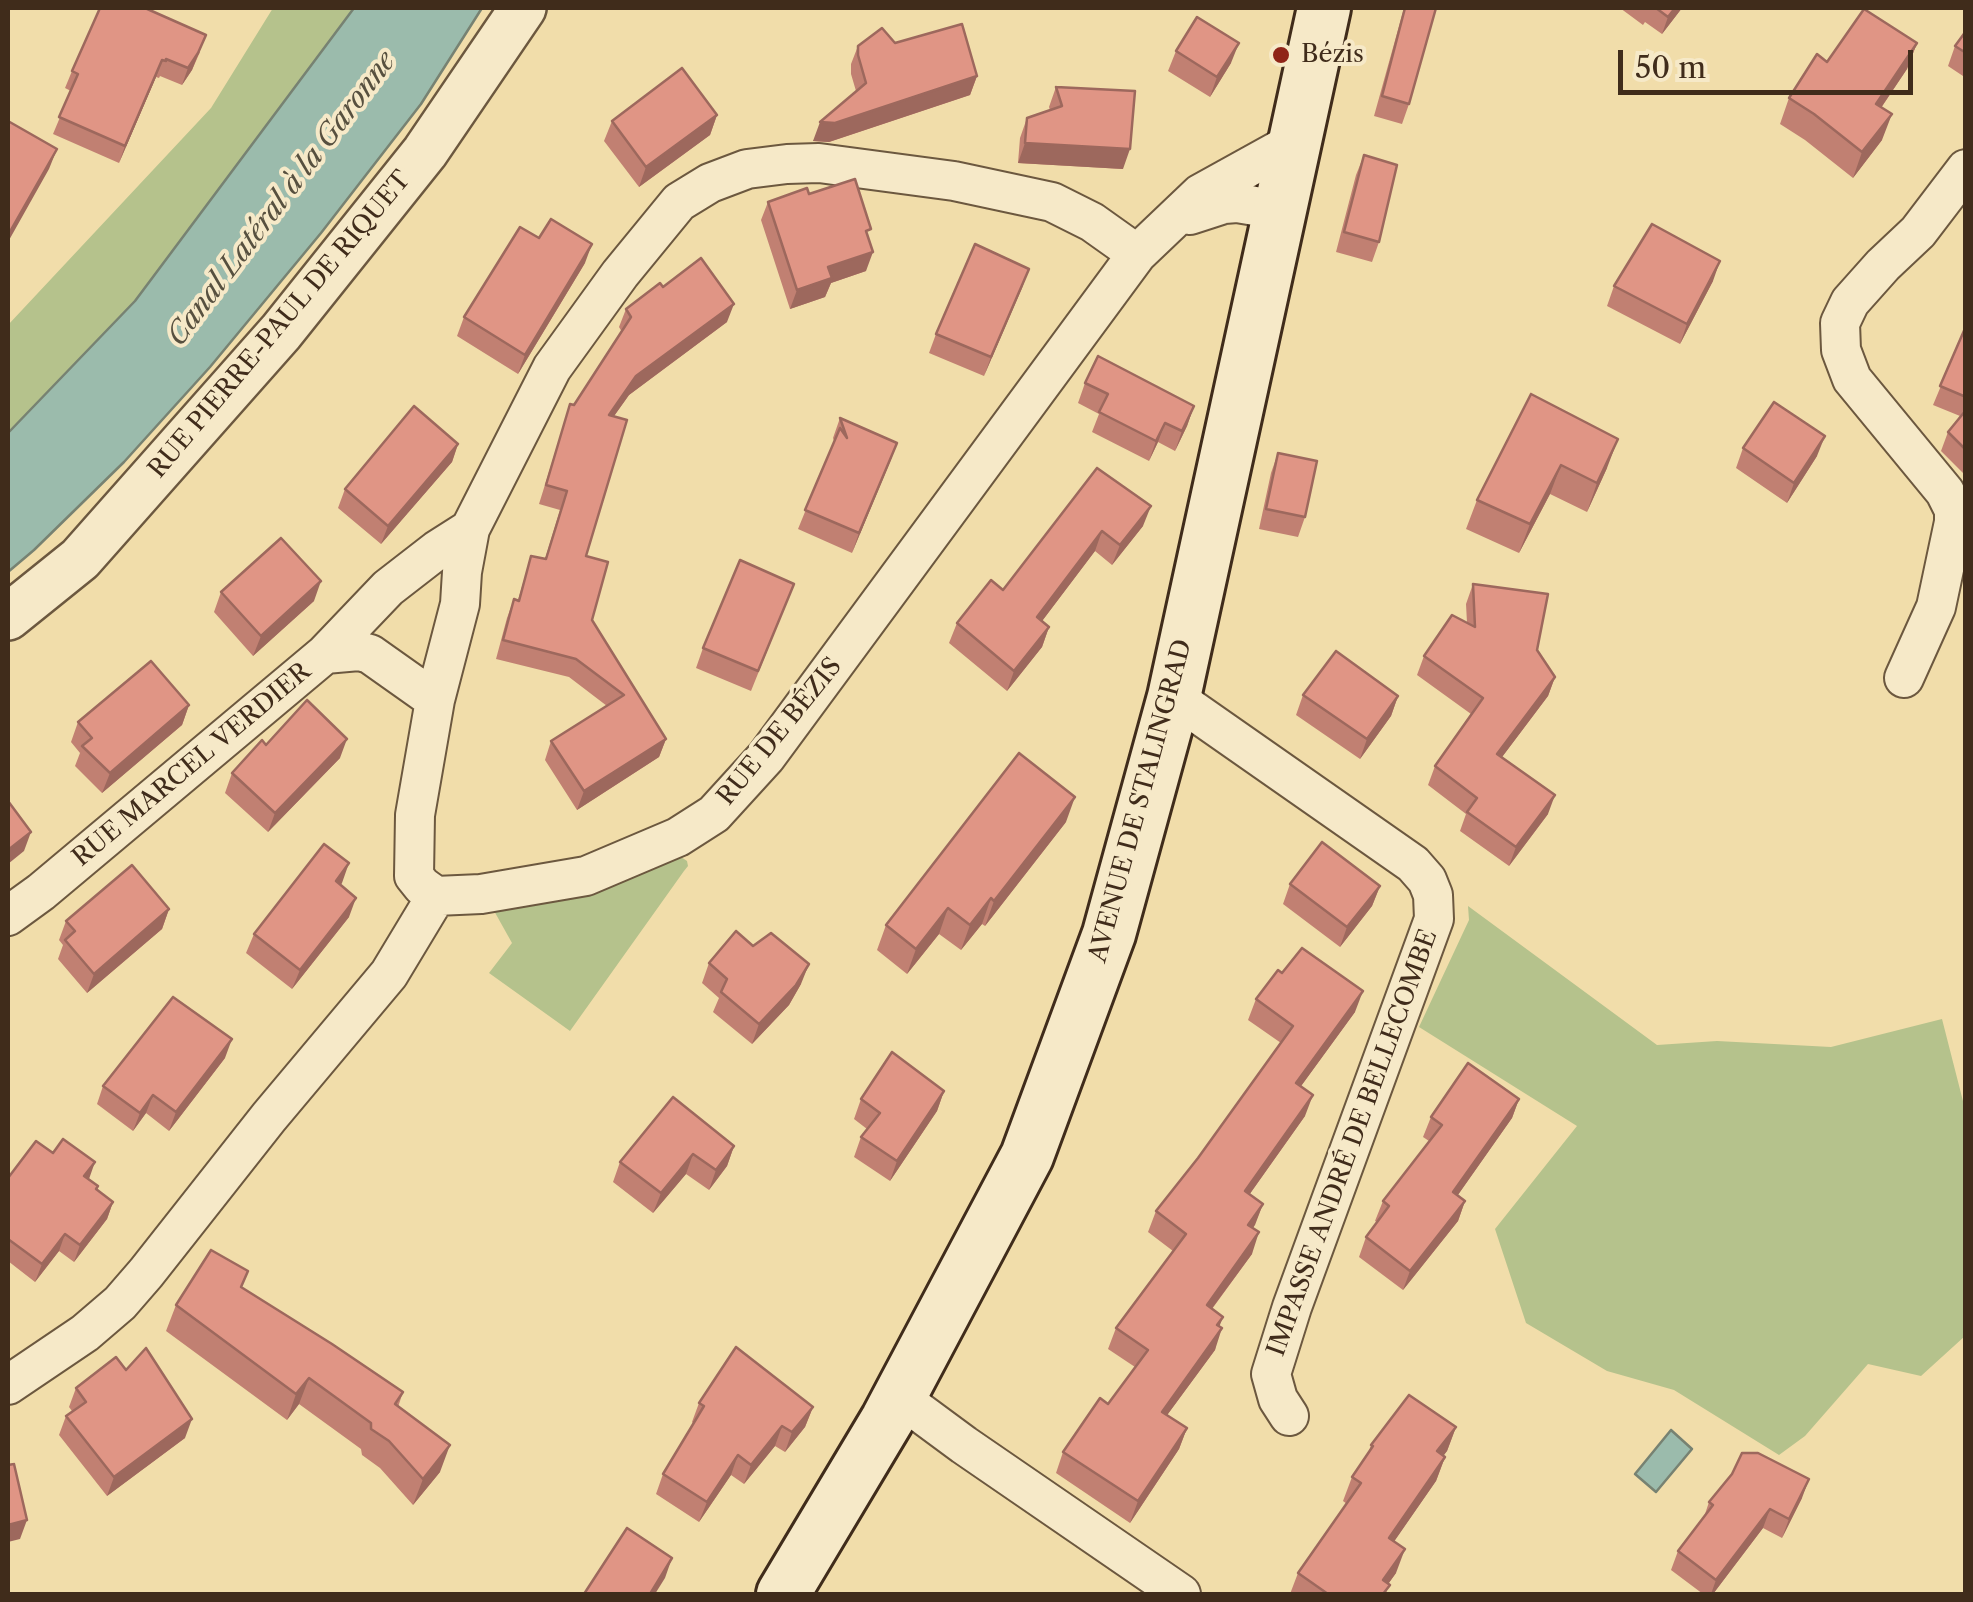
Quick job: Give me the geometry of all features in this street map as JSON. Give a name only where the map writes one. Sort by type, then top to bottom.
[{"type":"main road","name":"AVENUE DE STALINGRAD","points":[[783,1594],[899,1397],[1027,1156],[1109,934],[1174,697],[1324,8]]},
{"type":"street","name":"RUE PIERRE-PAUL DE RIQUET","points":[[8,618],[80,558],[281,332],[425,152],[523,8]]},
{"type":"street","name":"RUE DE BÉZIS","points":[[436,896],[481,894],[586,876],[678,837],[714,814],[766,757],[1137,254],[1200,194],[1294,142]]},
{"type":"street","points":[[8,1385],[85,1333],[146,1273],[389,974],[436,896],[414,876],[416,815],[435,700],[460,604],[470,529],[552,368],[620,274],[679,202],[710,183],[746,169],[819,163],[954,182],[1052,202],[1092,222],[1137,254]]},
{"type":"street","points":[[1904,678],[1936,608],[1954,510],[1945,492],[1852,379],[1841,350],[1840,322],[1850,302],[1918,232],[1966,169]]},
{"type":"street","points":[[1165,227],[1224,204],[1278,210]]},
{"type":"street","points":[[325,654],[388,588],[470,529]]},
{"type":"street","name":"RUE MARCEL VERDIER","points":[[8,916],[325,654],[370,654],[435,700]]},
{"type":"street","name":"IMPASSE ANDRÉ DE BELLECOMBE","points":[[1174,697],[1413,864],[1427,880],[1433,895],[1434,919],[1271,1374],[1278,1399],[1289,1416]]},
{"type":"street","points":[[899,1397],[1181,1594]]},
{"type":"green space","points":[[273,8],[354,8],[135,301],[8,433],[8,325],[211,108]]},
{"type":"green space","points":[[681,857],[688,866],[570,1031],[489,973],[512,943],[493,909]]},
{"type":"green space","points":[[1468,906],[1657,1045],[1717,1041],[1831,1047],[1942,1019],[1965,1109],[1965,1336],[1921,1376],[1868,1364],[1805,1436],[1779,1455],[1674,1390],[1607,1371],[1526,1323],[1495,1229],[1577,1126],[1419,1027],[1469,920]]},
{"type":"water","name":"Canal Latéral à la Garonne","points":[[354,8],[482,8],[421,104],[210,367],[124,462],[8,572],[8,433],[135,301]]},
{"type":"water","points":[[1671,1430],[1692,1449],[1656,1492],[1635,1474]]},
{"type":"building","points":[[100,8],[145,8],[206,35],[188,68],[162,60],[125,146],[59,117],[78,74],[72,71]]},
{"type":"building","points":[[1405,8],[1436,8],[1409,104],[1382,96]]},
{"type":"building","points":[[1656,8],[1675,8],[1668,17]]},
{"type":"building","points":[[1864,9],[1917,43],[1876,104],[1892,114],[1862,152],[1789,98],[1817,54],[1827,62]]},
{"type":"building","points":[[1197,17],[1239,43],[1217,77],[1176,51]]},
{"type":"building","points":[[962,24],[977,76],[835,123],[820,122],[866,83],[858,46],[882,28],[895,43]]},
{"type":"building","points":[[1966,31],[1966,53],[1955,46]]},
{"type":"building","points":[[682,68],[717,115],[646,167],[612,121]]},
{"type":"building","points":[[1056,87],[1135,91],[1130,149],[1025,143],[1027,118],[1062,106]]},
{"type":"building","points":[[8,121],[57,149],[8,235]]},
{"type":"building","points":[[1364,155],[1397,165],[1379,242],[1344,232]]},
{"type":"building","points":[[855,179],[871,229],[866,231],[873,252],[828,267],[832,278],[797,290],[768,202],[807,188],[809,194]]},
{"type":"building","points":[[551,219],[592,244],[525,355],[464,317],[520,227],[539,238]]},
{"type":"building","points":[[1652,224],[1720,261],[1687,324],[1614,286]]},
{"type":"building","points":[[975,244],[1029,269],[991,357],[936,334]]},
{"type":"building","points":[[701,258],[734,304],[636,376],[609,415],[627,420],[586,556],[608,562],[592,620],[666,739],[584,791],[551,741],[624,695],[576,659],[503,640],[531,556],[546,559],[567,491],[546,485],[570,404],[574,405],[631,317],[626,309]]},
{"type":"building","points":[[1966,326],[1966,397],[1940,386]]},
{"type":"building","points":[[1098,356],[1194,406],[1182,431],[1165,423],[1156,441],[1099,412],[1108,394],[1085,383]]},
{"type":"building","points":[[1531,394],[1618,439],[1597,483],[1561,465],[1530,524],[1477,500]]},
{"type":"building","points":[[1774,402],[1825,436],[1794,483],[1743,448]]},
{"type":"building","points":[[414,406],[458,444],[388,526],[345,489]]},
{"type":"building","points":[[1966,410],[1966,450],[1948,432]]},
{"type":"building","points":[[840,418],[897,443],[859,533],[805,510],[840,428],[847,438]]},
{"type":"building","points":[[1278,453],[1317,461],[1305,517],[1266,509]]},
{"type":"building","points":[[1097,468],[1151,506],[1120,545],[1102,531],[1037,617],[1049,627],[1014,671],[957,623],[991,580],[1003,590]]},
{"type":"building","points":[[281,538],[321,581],[261,636],[221,592]]},
{"type":"building","points":[[740,560],[794,584],[758,671],[703,648]]},
{"type":"building","points":[[1473,584],[1548,594],[1537,650],[1555,677],[1497,754],[1555,795],[1516,847],[1467,812],[1477,798],[1435,766],[1483,698],[1424,656],[1452,615],[1475,627]]},
{"type":"building","points":[[1336,651],[1398,696],[1367,739],[1303,695]]},
{"type":"building","points":[[151,661],[189,705],[110,773],[82,746],[92,738],[78,722]]},
{"type":"building","points":[[307,700],[347,739],[275,813],[232,773],[262,740],[266,745]]},
{"type":"building","points":[[1019,753],[1075,797],[994,901],[991,898],[970,925],[948,908],[916,949],[886,925]]},
{"type":"building","points":[[8,801],[31,832],[8,850]]},
{"type":"building","points":[[1322,842],[1380,886],[1347,927],[1290,884]]},
{"type":"building","points":[[324,844],[349,863],[336,881],[356,898],[300,970],[254,934]]},
{"type":"building","points":[[132,865],[169,909],[94,974],[65,940],[75,931],[66,921]]},
{"type":"building","points":[[736,931],[753,946],[771,933],[809,964],[796,985],[759,1024],[721,992],[727,979],[709,963]]},
{"type":"building","points":[[1302,948],[1363,991],[1296,1083],[1313,1095],[1245,1191],[1263,1204],[1248,1225],[1259,1232],[1207,1305],[1223,1317],[1217,1325],[1222,1328],[1162,1412],[1187,1428],[1138,1501],[1063,1452],[1100,1398],[1108,1404],[1148,1350],[1116,1328],[1186,1234],[1156,1211],[1293,1026],[1256,999],[1278,970],[1282,973]]},
{"type":"building","points":[[173,997],[232,1039],[176,1112],[153,1095],[140,1113],[103,1086]]},
{"type":"building","points":[[892,1052],[944,1091],[897,1161],[861,1137],[880,1113],[861,1099]]},
{"type":"building","points":[[1468,1063],[1519,1099],[1453,1192],[1465,1201],[1410,1271],[1366,1237],[1389,1206],[1383,1201],[1442,1125],[1431,1117]]},
{"type":"building","points":[[673,1097],[734,1146],[716,1170],[693,1154],[661,1193],[620,1162]]},
{"type":"building","points":[[63,1139],[95,1162],[84,1176],[113,1202],[80,1245],[65,1234],[42,1264],[8,1239],[8,1178],[36,1141],[53,1153]]},
{"type":"building","points":[[211,1250],[248,1271],[241,1287],[403,1392],[395,1404],[450,1445],[423,1479],[389,1441],[371,1429],[371,1423],[309,1378],[296,1394],[176,1305]]},
{"type":"building","points":[[736,1347],[813,1407],[792,1432],[782,1426],[751,1465],[738,1455],[707,1502],[663,1474],[704,1406],[699,1403]]},
{"type":"building","points":[[146,1348],[192,1419],[114,1477],[66,1416],[86,1402],[76,1388],[116,1357],[126,1370]]},
{"type":"building","points":[[1409,1395],[1456,1427],[1437,1451],[1445,1457],[1389,1538],[1405,1549],[1383,1580],[1390,1585],[1383,1594],[1328,1594],[1298,1573],[1361,1483],[1352,1477]]},
{"type":"building","points":[[1742,1453],[1758,1453],[1809,1479],[1789,1519],[1770,1509],[1716,1580],[1678,1551],[1713,1505],[1709,1502],[1732,1474]]},
{"type":"building","points":[[14,1464],[27,1520],[8,1525],[8,1465]]},
{"type":"building","points":[[627,1528],[672,1558],[650,1594],[584,1594]]},
{"type":"place","name":"Bézis","points":[[1281,55]]}]
